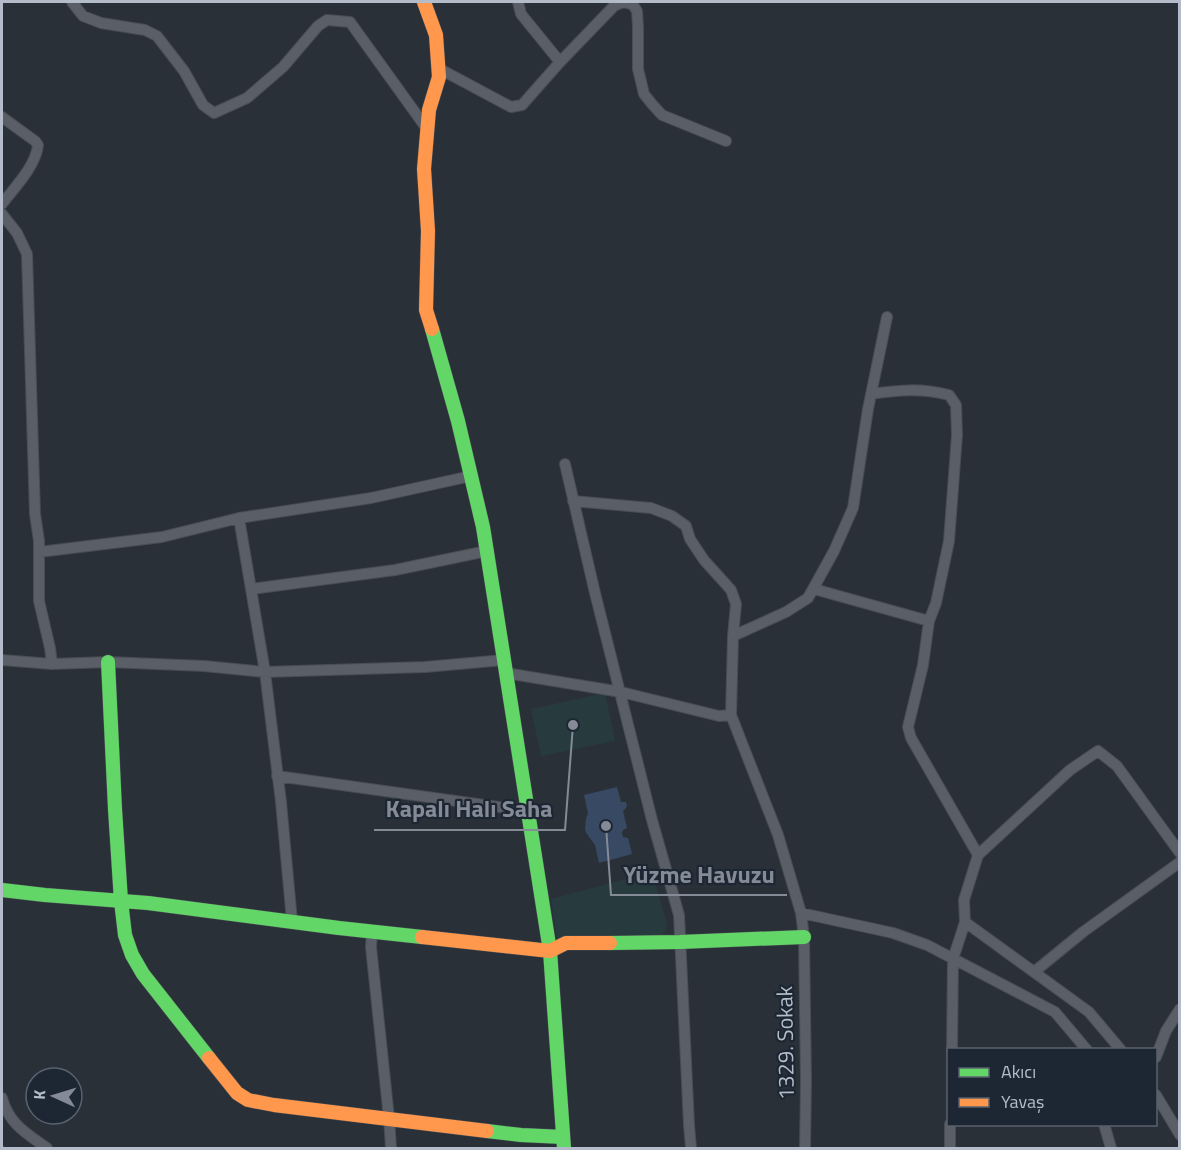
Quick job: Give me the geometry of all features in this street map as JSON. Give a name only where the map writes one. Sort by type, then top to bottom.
[{"type":"street","points":[[72,2],[83,16],[100,23],[145,30],[157,36],[184,71],[203,105],[214,112],[247,98],[283,67],[318,26],[327,20],[350,22],[427,129]]},
{"type":"street","points":[[108,662],[114,797],[125,935],[132,955],[143,974],[237,1093],[248,1100],[274,1105],[521,1135],[563,1143],[550,951],[487,551],[458,421],[426,310],[428,231],[424,169],[429,110],[439,72],[436,35],[424,2]]},
{"type":"street","points":[[518,2],[521,14],[560,62]]},
{"type":"street","points":[[439,72],[512,107],[522,105],[614,6],[623,2],[628,3],[637,11],[638,69],[644,94],[662,115],[726,141]]},
{"type":"street","points":[[2,117],[38,145],[31,165],[2,204]]},
{"type":"street","points":[[2,214],[17,233],[27,254],[35,514],[39,541],[39,601],[52,664]]},
{"type":"street","points":[[732,636],[786,612],[808,598],[834,551],[853,508],[886,316]]},
{"type":"street","points":[[871,394],[902,389],[931,391],[949,395],[956,405],[957,435],[949,541],[936,603],[929,621],[923,665],[909,728],[911,738],[978,855]]},
{"type":"street","points":[[565,464],[652,820],[679,915],[691,1149]]},
{"type":"street","points":[[39,552],[162,537],[239,518],[371,498],[471,476]]},
{"type":"street","points":[[2,660],[52,664],[108,662],[204,666],[265,672],[505,666],[719,716],[731,715],[732,636],[736,604],[731,591],[704,560],[690,538],[686,526],[672,516],[651,508],[573,501]]},
{"type":"street","points":[[239,518],[265,672],[281,802],[292,921]]},
{"type":"street","points":[[251,589],[395,570],[487,551]]},
{"type":"street","points":[[814,589],[929,621]]},
{"type":"street","name":"1329. Sokak","points":[[731,715],[778,835],[801,913],[804,938],[805,1149]]},
{"type":"street","points":[[951,1048],[952,959],[965,922],[964,900],[978,855],[1070,770],[1098,751],[1117,766],[1179,854]]},
{"type":"street","points":[[277,776],[528,811]]},
{"type":"street","points":[[1034,972],[1083,932],[1179,862]]},
{"type":"street","points":[[2,890],[148,903],[550,951],[566,943],[804,938]]},
{"type":"street","points":[[801,913],[893,933],[927,945],[1055,1012],[1085,1048]]},
{"type":"street","points":[[965,922],[1089,1012],[1119,1048]]},
{"type":"street","points":[[372,931],[371,947],[391,1149]]},
{"type":"street","points":[[1157,1053],[1166,1030],[1179,1009]]},
{"type":"street","points":[[2,1098],[5,1109],[22,1131],[47,1149]]},
{"type":"street","points":[[1157,1098],[1179,1135]]},
{"type":"street","points":[[950,1126],[950,1149]]},
{"type":"street","points":[[1104,1126],[1111,1149]]},
{"type":"green space","points":[[605,693],[615,741],[541,756],[531,709]]},
{"type":"green space","points":[[652,872],[667,924],[666,930],[661,935],[557,938],[551,899]]},
{"type":"water","points":[[617,787],[621,802],[627,804],[623,811],[627,828],[622,833],[623,837],[628,838],[632,854],[599,863],[595,845],[585,830],[588,813],[584,795]]},
{"type":"traffic: fast","points":[[432,329],[458,421],[483,527],[550,951],[564,1148]]},
{"type":"traffic: fast","points":[[108,662],[115,809],[125,935],[132,955],[143,974],[209,1058]]},
{"type":"traffic: fast","points":[[2,890],[148,903],[422,937]]},
{"type":"traffic: fast","points":[[610,943],[804,937]]},
{"type":"traffic: fast","points":[[487,1131],[563,1137]]},
{"type":"traffic: slow","points":[[424,2],[436,35],[439,77],[429,110],[424,169],[428,231],[426,310],[432,329]]},
{"type":"traffic: slow","points":[[422,937],[550,951],[566,943],[610,943]]},
{"type":"traffic: slow","points":[[209,1058],[237,1093],[248,1100],[487,1131]]},
{"type":"place","name":"Kapalı Halı Saha","points":[[573,725]]},
{"type":"place","name":"Yüzme Havuzu","points":[[606,826]]}]
